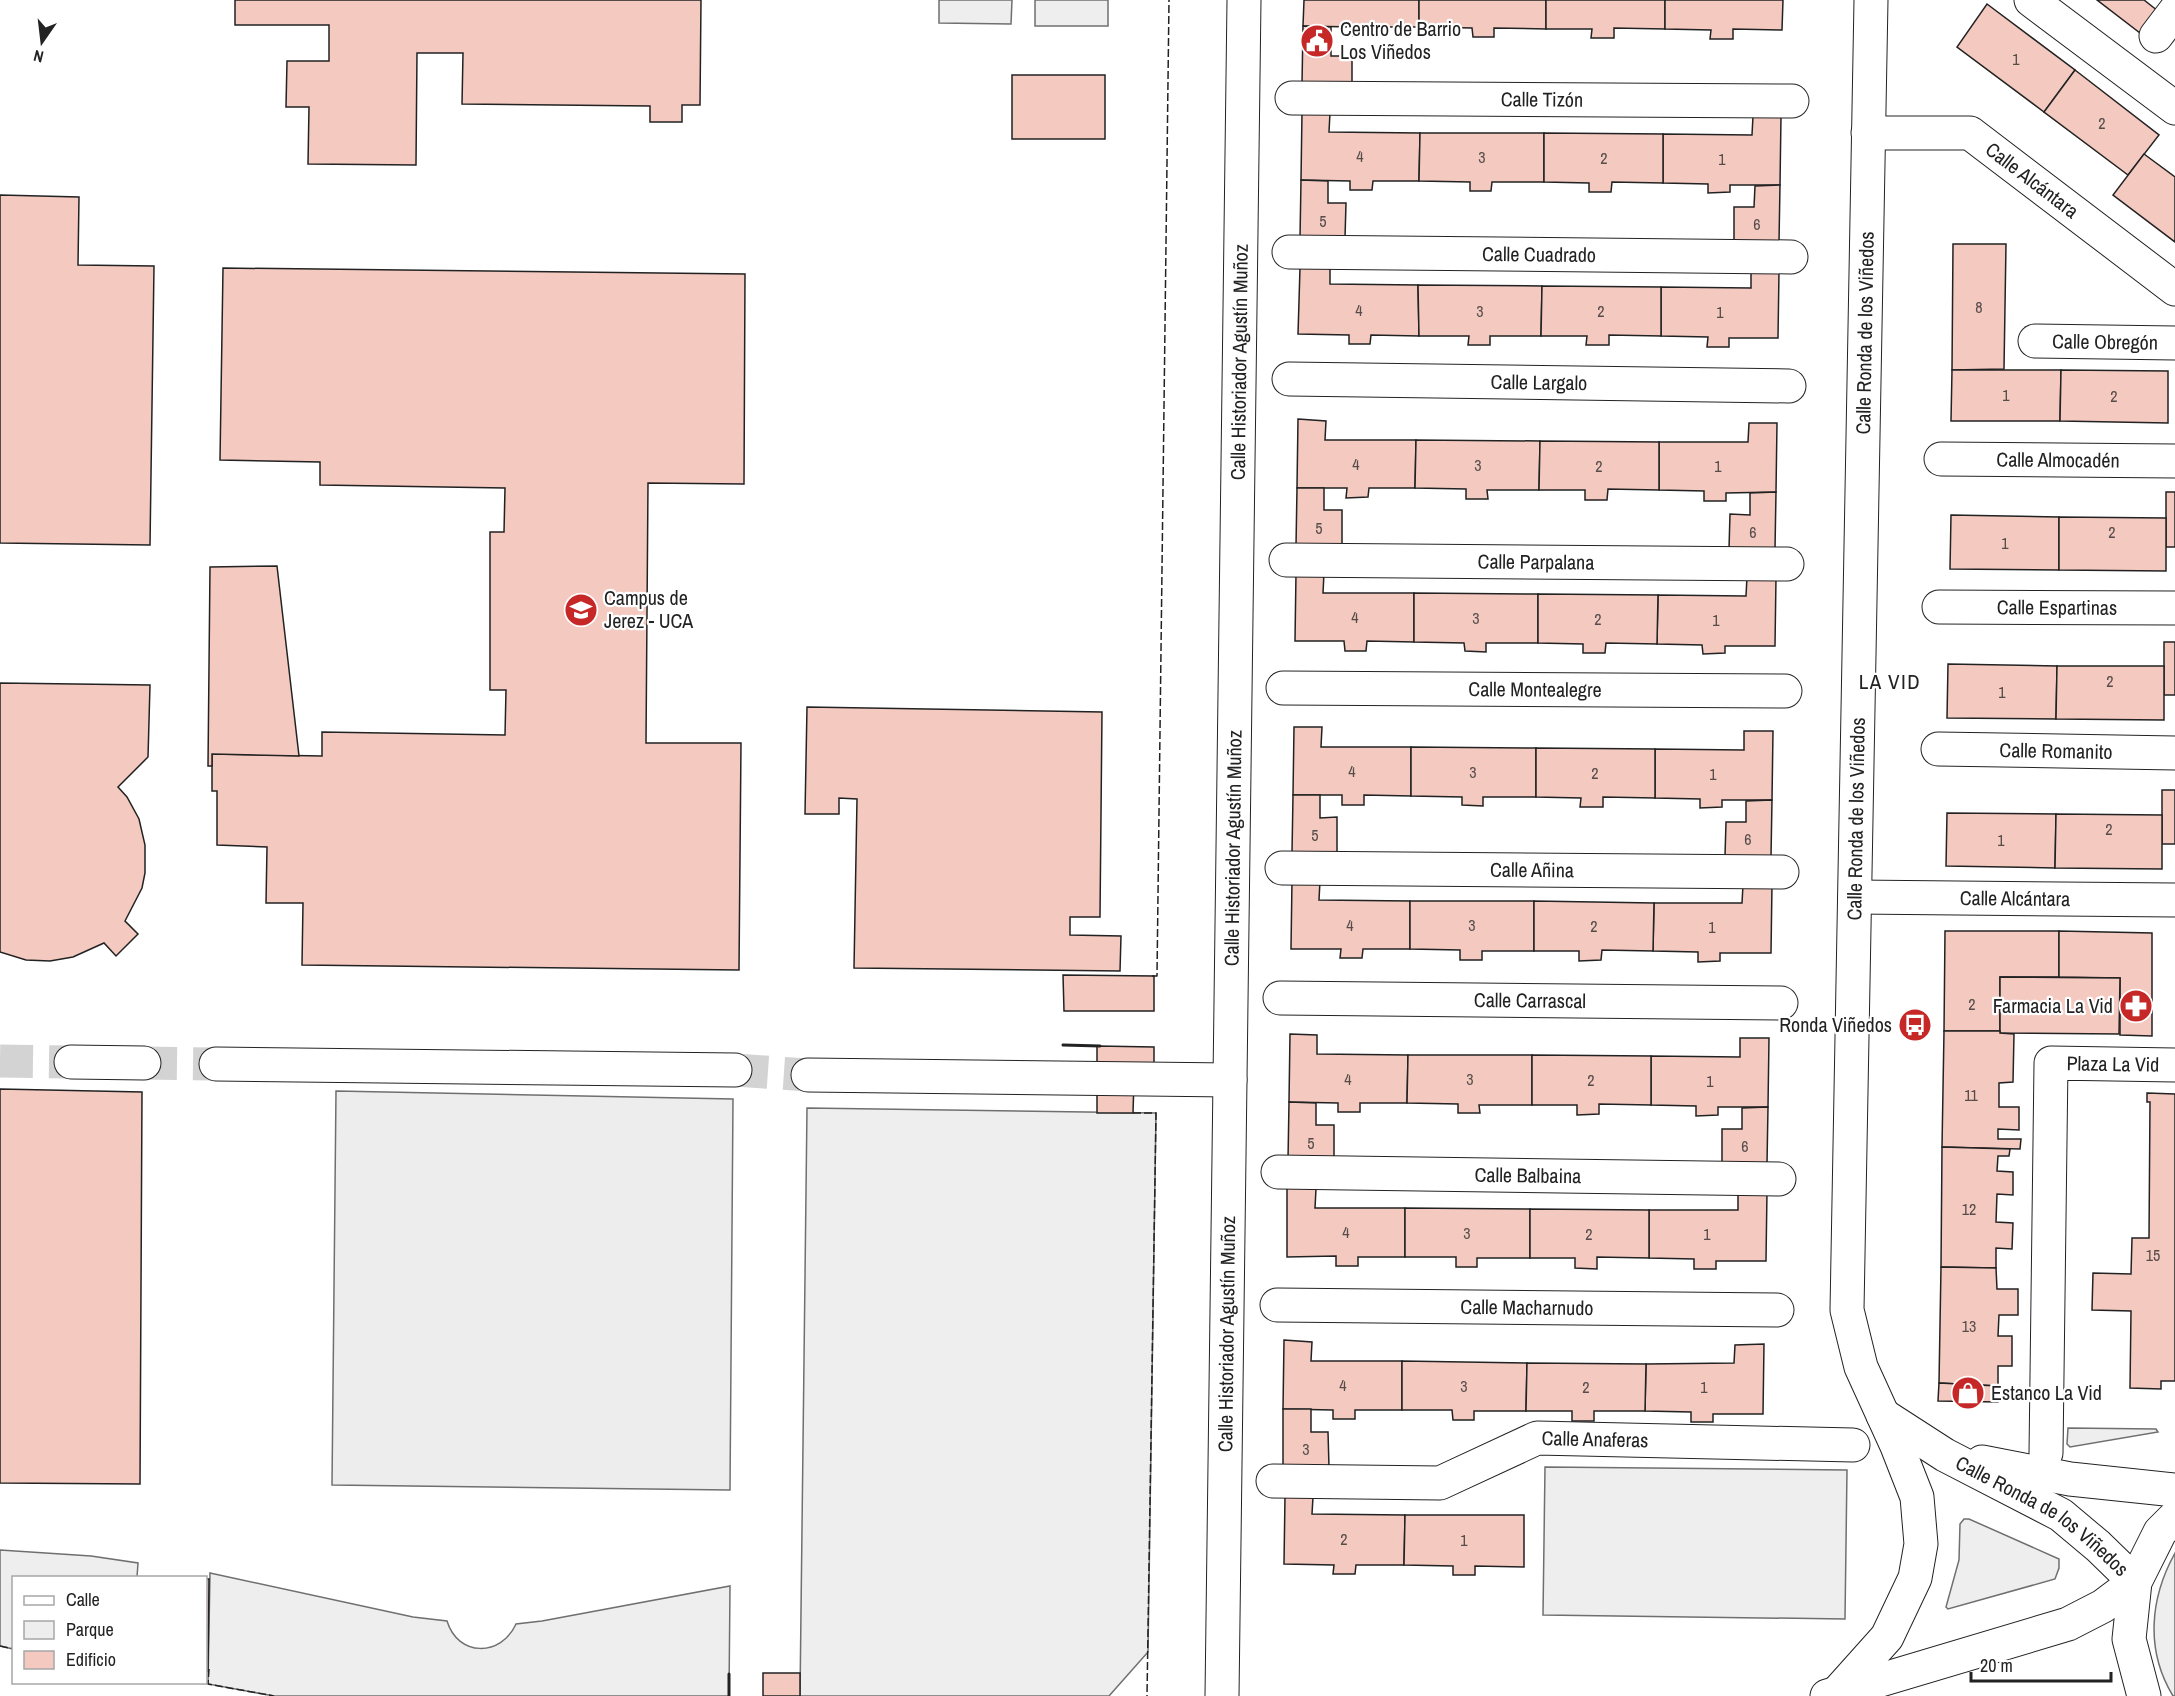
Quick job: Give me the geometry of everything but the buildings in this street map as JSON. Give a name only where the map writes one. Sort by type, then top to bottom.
[{"type":"street","name":"Calle Historiador Agustín Muñoz","points":[[1222,1696],[1244,0]]},
{"type":"street","name":"Calle Ronda de los Viñedos","points":[[1831,1695],[1887,1636],[1908,1595],[1917,1567],[1921,1544],[1917,1497],[1861,1367],[1846,1310],[1870,0]]},
{"type":"street","points":[[2031,0],[2175,108]]},
{"type":"street","points":[[2156,36],[2175,11]]},
{"type":"street","name":"Calle Tizón","points":[[1292,98],[1792,101]]},
{"type":"street","name":"Calle Alcántara","points":[[1868,133],[1970,134],[2175,289]]},
{"type":"street","name":"Calle Cuadrado","points":[[1289,252],[1791,257]]},
{"type":"street","name":"Calle Obregón","points":[[2036,341],[2175,343]]},
{"type":"street","name":"Calle Largalo","points":[[1289,379],[1789,386]]},
{"type":"street","name":"Calle Almocadén","points":[[1941,459],[2175,461]]},
{"type":"street","name":"Calle Parpalana","points":[[1286,560],[1787,564]]},
{"type":"street","name":"Calle Espartinas","points":[[1939,607],[2175,608]]},
{"type":"street","name":"Calle Montealegre","points":[[1284,687],[1785,691]]},
{"type":"street","name":"Calle Romanito","points":[[1938,749],[2175,753]]},
{"type":"street","name":"Calle Añina","points":[[1282,868],[1782,872]]},
{"type":"street","name":"Calle Alcántara","points":[[1855,897],[2175,900]]},
{"type":"street","name":"Calle Carrascal","points":[[1280,998],[1781,1003]]},
{"type":"street","points":[[71,1062],[144,1063]]},
{"type":"street","name":"Plaza La Vid","points":[[2046,1453],[2051,1063],[2175,1065]]},
{"type":"street","points":[[216,1064],[735,1070]]},
{"type":"street","points":[[808,1075],[1230,1080]]},
{"type":"street","name":"Calle Balbaina","points":[[1278,1172],[1779,1179]]},
{"type":"street","name":"Calle Macharnudo","points":[[1276,1305],[1777,1310]]},
{"type":"street","name":"Calle Ronda de los Viñedos","points":[[1883,1415],[1945,1455],[2061,1515],[2098,1546],[2135,1582]]},
{"type":"street","name":"Calle Anaferas","points":[[1273,1481],[1440,1483],[1537,1438],[1853,1445]]},
{"type":"street","name":"Calle Ronda de los Viñedos","points":[[1945,1455],[2070,1479],[2175,1490]]},
{"type":"street","points":[[2144,1696],[2128,1639],[2135,1582],[2160,1532],[2175,1518]]},
{"type":"street","points":[[1831,1695],[2068,1624],[2103,1606],[2135,1582]]},
{"type":"green space","points":[[939,0],[1012,0],[1011,24],[939,23]]},
{"type":"green space","points":[[1035,0],[1108,0],[1108,26],[1035,26]]},
{"type":"green space","points":[[807,1108],[1156,1113],[1148,1652],[1109,1696],[800,1696]]},
{"type":"green space","points":[[2068,1428],[2156,1429],[2158,1432],[2070,1447],[2067,1444]]},
{"type":"green space","points":[[1545,1467],[1847,1470],[1845,1619],[1543,1615]]},
{"type":"green space","points":[[1964,1519],[1969,1519],[2059,1559],[2055,1579],[1948,1609],[1946,1607],[1959,1560],[1960,1524]]},
{"type":"green space","points":[[0,1550],[91,1556],[138,1563],[137,1576],[12,1576],[12,1649],[0,1646]]},
{"type":"green space","points":[[2175,1553],[2175,1696],[2173,1696],[2158,1661],[2154,1624],[2160,1588]]},
{"type":"green space","points":[[210,1573],[413,1617],[447,1621],[460,1641],[480,1648],[500,1643],[516,1624],[730,1586],[729,1696],[274,1696],[208,1684]]},
{"type":"shaded area","points":[[336,1091],[733,1099],[730,1490],[332,1485]]},
{"type":"tunnel","points":[[0,1061],[71,1062]]},
{"type":"tunnel","points":[[144,1063],[216,1064]]},
{"type":"tunnel","points":[[735,1070],[808,1075]]},
{"type":"fence","points":[[1152,976],[1157,976],[1169,0]]},
{"type":"fence","points":[[1133,1113],[1156,1113],[1147,1696]]},
{"type":"fence","points":[[0,1646],[12,1649]]},
{"type":"fence","points":[[209,1669],[208,1684],[274,1696]]},
{"type":"wall","points":[[1063,1045],[1100,1046]]},
{"type":"wall","points":[[729,1674],[729,1696]]},
{"type":"place","name":"Centro de Barrio Los Viñedos","points":[[1317,41]]},
{"type":"place","name":"Campus de Jerez - UCA","points":[[581,610]]},
{"type":"place","name":"Farmacia La Vid","points":[[2136,1006]]},
{"type":"place","name":"Ronda Viñedos","points":[[1915,1025]]},
{"type":"place","name":"Estanco La Vid","points":[[1968,1393]]},
{"type":"district","name":"LA VID","points":[[1890,682]]}]
